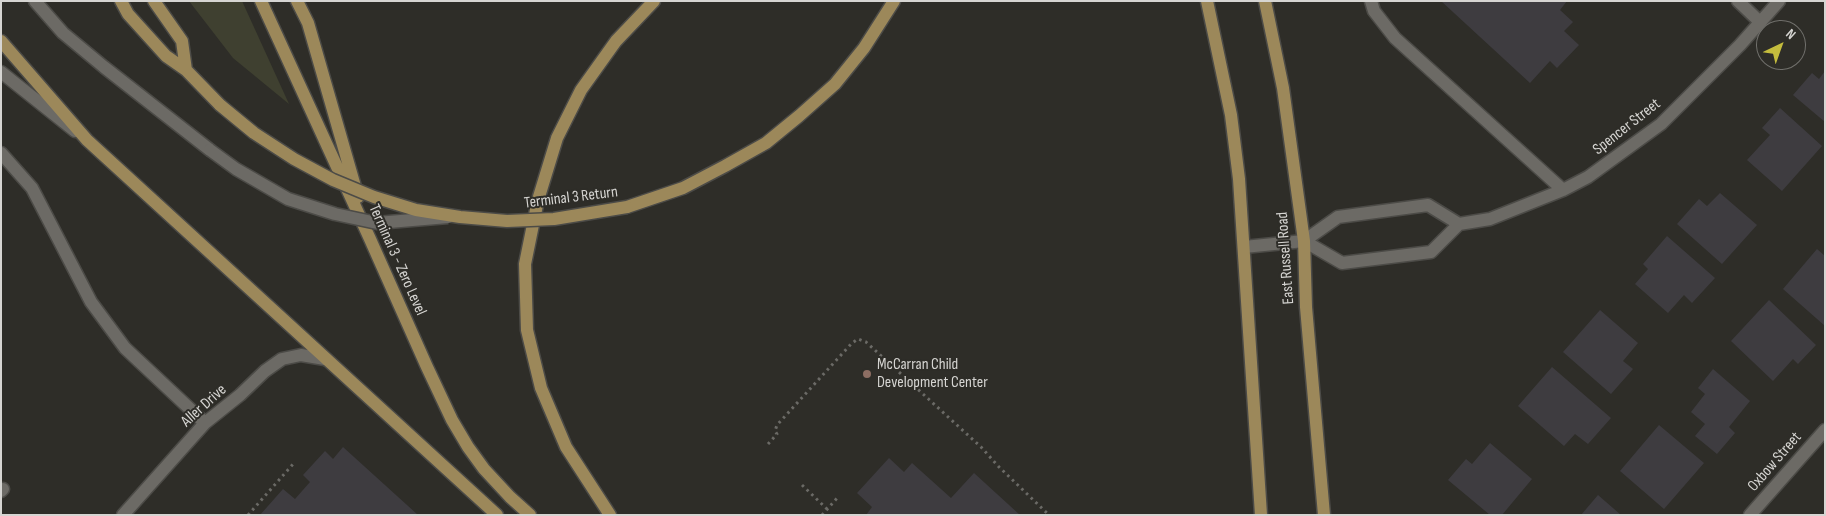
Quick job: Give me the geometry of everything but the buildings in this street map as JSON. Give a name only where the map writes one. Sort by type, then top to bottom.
[{"type":"main road","name":"Terminal 3 Return","points":[[121,1],[128,14],[166,56],[186,70],[220,105],[254,133],[294,159],[333,180],[374,198],[416,210],[460,217],[507,221],[554,219],[627,207],[683,188],[766,143],[834,84],[864,48],[894,1]]},
{"type":"main road","points":[[154,1],[182,41],[186,70]]},
{"type":"main road","name":"Terminal 3 - Zero Level","points":[[261,1],[452,420],[484,469],[530,515]]},
{"type":"main road","points":[[297,1],[308,23],[370,239]]},
{"type":"main road","points":[[610,515],[566,447],[541,388],[527,330],[525,264],[538,200],[557,138],[581,90],[616,41],[654,1]]},
{"type":"main road","points":[[1207,1],[1231,115],[1239,179],[1261,515]]},
{"type":"main road","name":"East Russell Road","points":[[1264,1],[1283,88],[1304,241],[1306,307],[1324,515]]},
{"type":"main road","points":[[1,41],[86,140],[497,515]]},
{"type":"street","points":[[35,1],[63,33],[210,150],[236,169],[288,199],[335,214],[377,222],[460,217]]},
{"type":"street","points":[[1371,1],[1374,11],[1396,38],[1563,190]]},
{"type":"street","points":[[1738,1],[1758,20]]},
{"type":"street","name":"Spencer Street","points":[[1762,20],[1778,1]]},
{"type":"street","name":"Spencer Street","points":[[1459,224],[1490,218],[1563,190],[1588,177],[1661,124],[1756,27]]},
{"type":"street","points":[[1,72],[86,140]]},
{"type":"street","points":[[1,152],[32,188],[91,302],[125,348],[206,423]]},
{"type":"street","points":[[1244,246],[1304,241],[1338,217],[1428,205],[1459,224],[1431,252],[1342,263],[1304,241]]},
{"type":"street","name":"Aller Drive","points":[[123,515],[206,423],[265,371],[282,359],[301,355],[325,359]]},
{"type":"street","name":"Oxbow Street","points":[[1750,515],[1825,430]]},
{"type":"path","points":[[768,444],[777,434],[775,430],[777,425],[852,343],[858,339],[866,342],[980,447],[1049,515]]},
{"type":"path","points":[[248,515],[294,463]]},
{"type":"path","points":[[802,485],[827,509]]},
{"type":"path","points":[[822,515],[840,496]]},
{"type":"green space","points":[[189,1],[242,1],[289,104],[233,58]]},
{"type":"place","name":"McCarran Child Development Center","points":[[867,374]]}]
